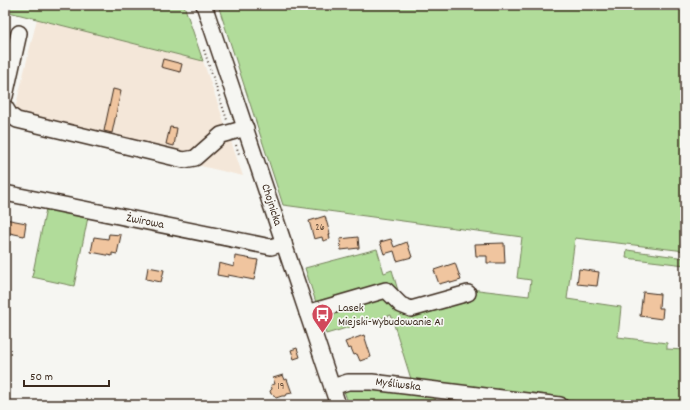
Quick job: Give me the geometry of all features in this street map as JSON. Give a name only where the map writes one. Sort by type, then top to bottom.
[{"type":"street","name":"Chojnicka","points":[[204,5],[338,405]]},
{"type":"street","points":[[5,96],[19,33]]},
{"type":"street","points":[[5,107],[10,115],[17,120],[184,160],[194,158],[221,136],[246,128]]},
{"type":"street","name":"Żwirowa","points":[[5,194],[271,247],[284,243]]},
{"type":"street","points":[[307,313],[386,290],[401,305],[411,309],[468,293]]},
{"type":"street","name":"Myśliwska","points":[[332,387],[348,382],[372,382],[560,405]]},
{"type":"shaded area","points":[[37,19],[203,61],[243,176],[12,121]]},
{"type":"green space","points":[[5,5],[184,5],[203,61],[5,11]]},
{"type":"green space","points":[[218,5],[685,5],[685,251],[575,238],[567,299],[621,307],[618,337],[667,343],[667,349],[685,350],[685,405],[601,405],[411,379],[391,315],[326,334],[305,268],[377,249],[384,273],[392,270],[401,301],[412,306],[470,289],[529,296],[531,280],[517,278],[522,237],[283,205]]},
{"type":"green space","points":[[46,209],[88,217],[74,286],[32,277]]},
{"type":"green space","points":[[627,250],[685,258],[685,265],[626,258]]},
{"type":"green space","points":[[358,385],[436,396],[434,405],[349,405],[344,391]]},
{"type":"building","points":[[163,59],[182,64],[180,72],[161,67]]},
{"type":"building","points":[[113,89],[121,91],[112,133],[104,131]]},
{"type":"building","points":[[170,127],[177,128],[174,146],[166,144]]},
{"type":"building","points":[[325,216],[330,239],[323,241],[322,237],[314,239],[309,221]]},
{"type":"building","points":[[5,219],[26,223],[24,236],[5,232]]},
{"type":"building","points":[[109,234],[121,235],[117,254],[112,253],[112,256],[91,252],[94,237],[108,239]]},
{"type":"building","points":[[358,237],[359,248],[341,250],[340,239]]},
{"type":"building","points":[[391,239],[394,247],[407,242],[412,257],[397,261],[394,251],[384,254],[380,242]]},
{"type":"building","points":[[504,243],[505,263],[487,263],[487,256],[476,256],[475,244]]},
{"type":"building","points":[[235,256],[258,260],[254,280],[228,275],[228,277],[217,275],[219,263],[234,267]]},
{"type":"building","points":[[455,263],[461,280],[439,284],[434,270]]},
{"type":"building","points":[[148,267],[164,270],[161,282],[146,279]]},
{"type":"building","points":[[579,269],[599,272],[597,286],[577,284]]},
{"type":"building","points":[[643,292],[660,294],[659,308],[663,308],[662,319],[640,316]]},
{"type":"building","points":[[364,335],[371,357],[360,361],[357,354],[354,355],[351,348],[348,349],[345,342]]},
{"type":"building","points":[[297,348],[300,357],[294,359],[291,350]]},
{"type":"building","points":[[283,375],[285,380],[287,379],[292,393],[276,398],[270,391],[272,389],[271,385],[275,384],[273,378]]},
{"type":"place","name":"Lasek Miejski-Wybudowanie A1","points":[[323,334]]}]
